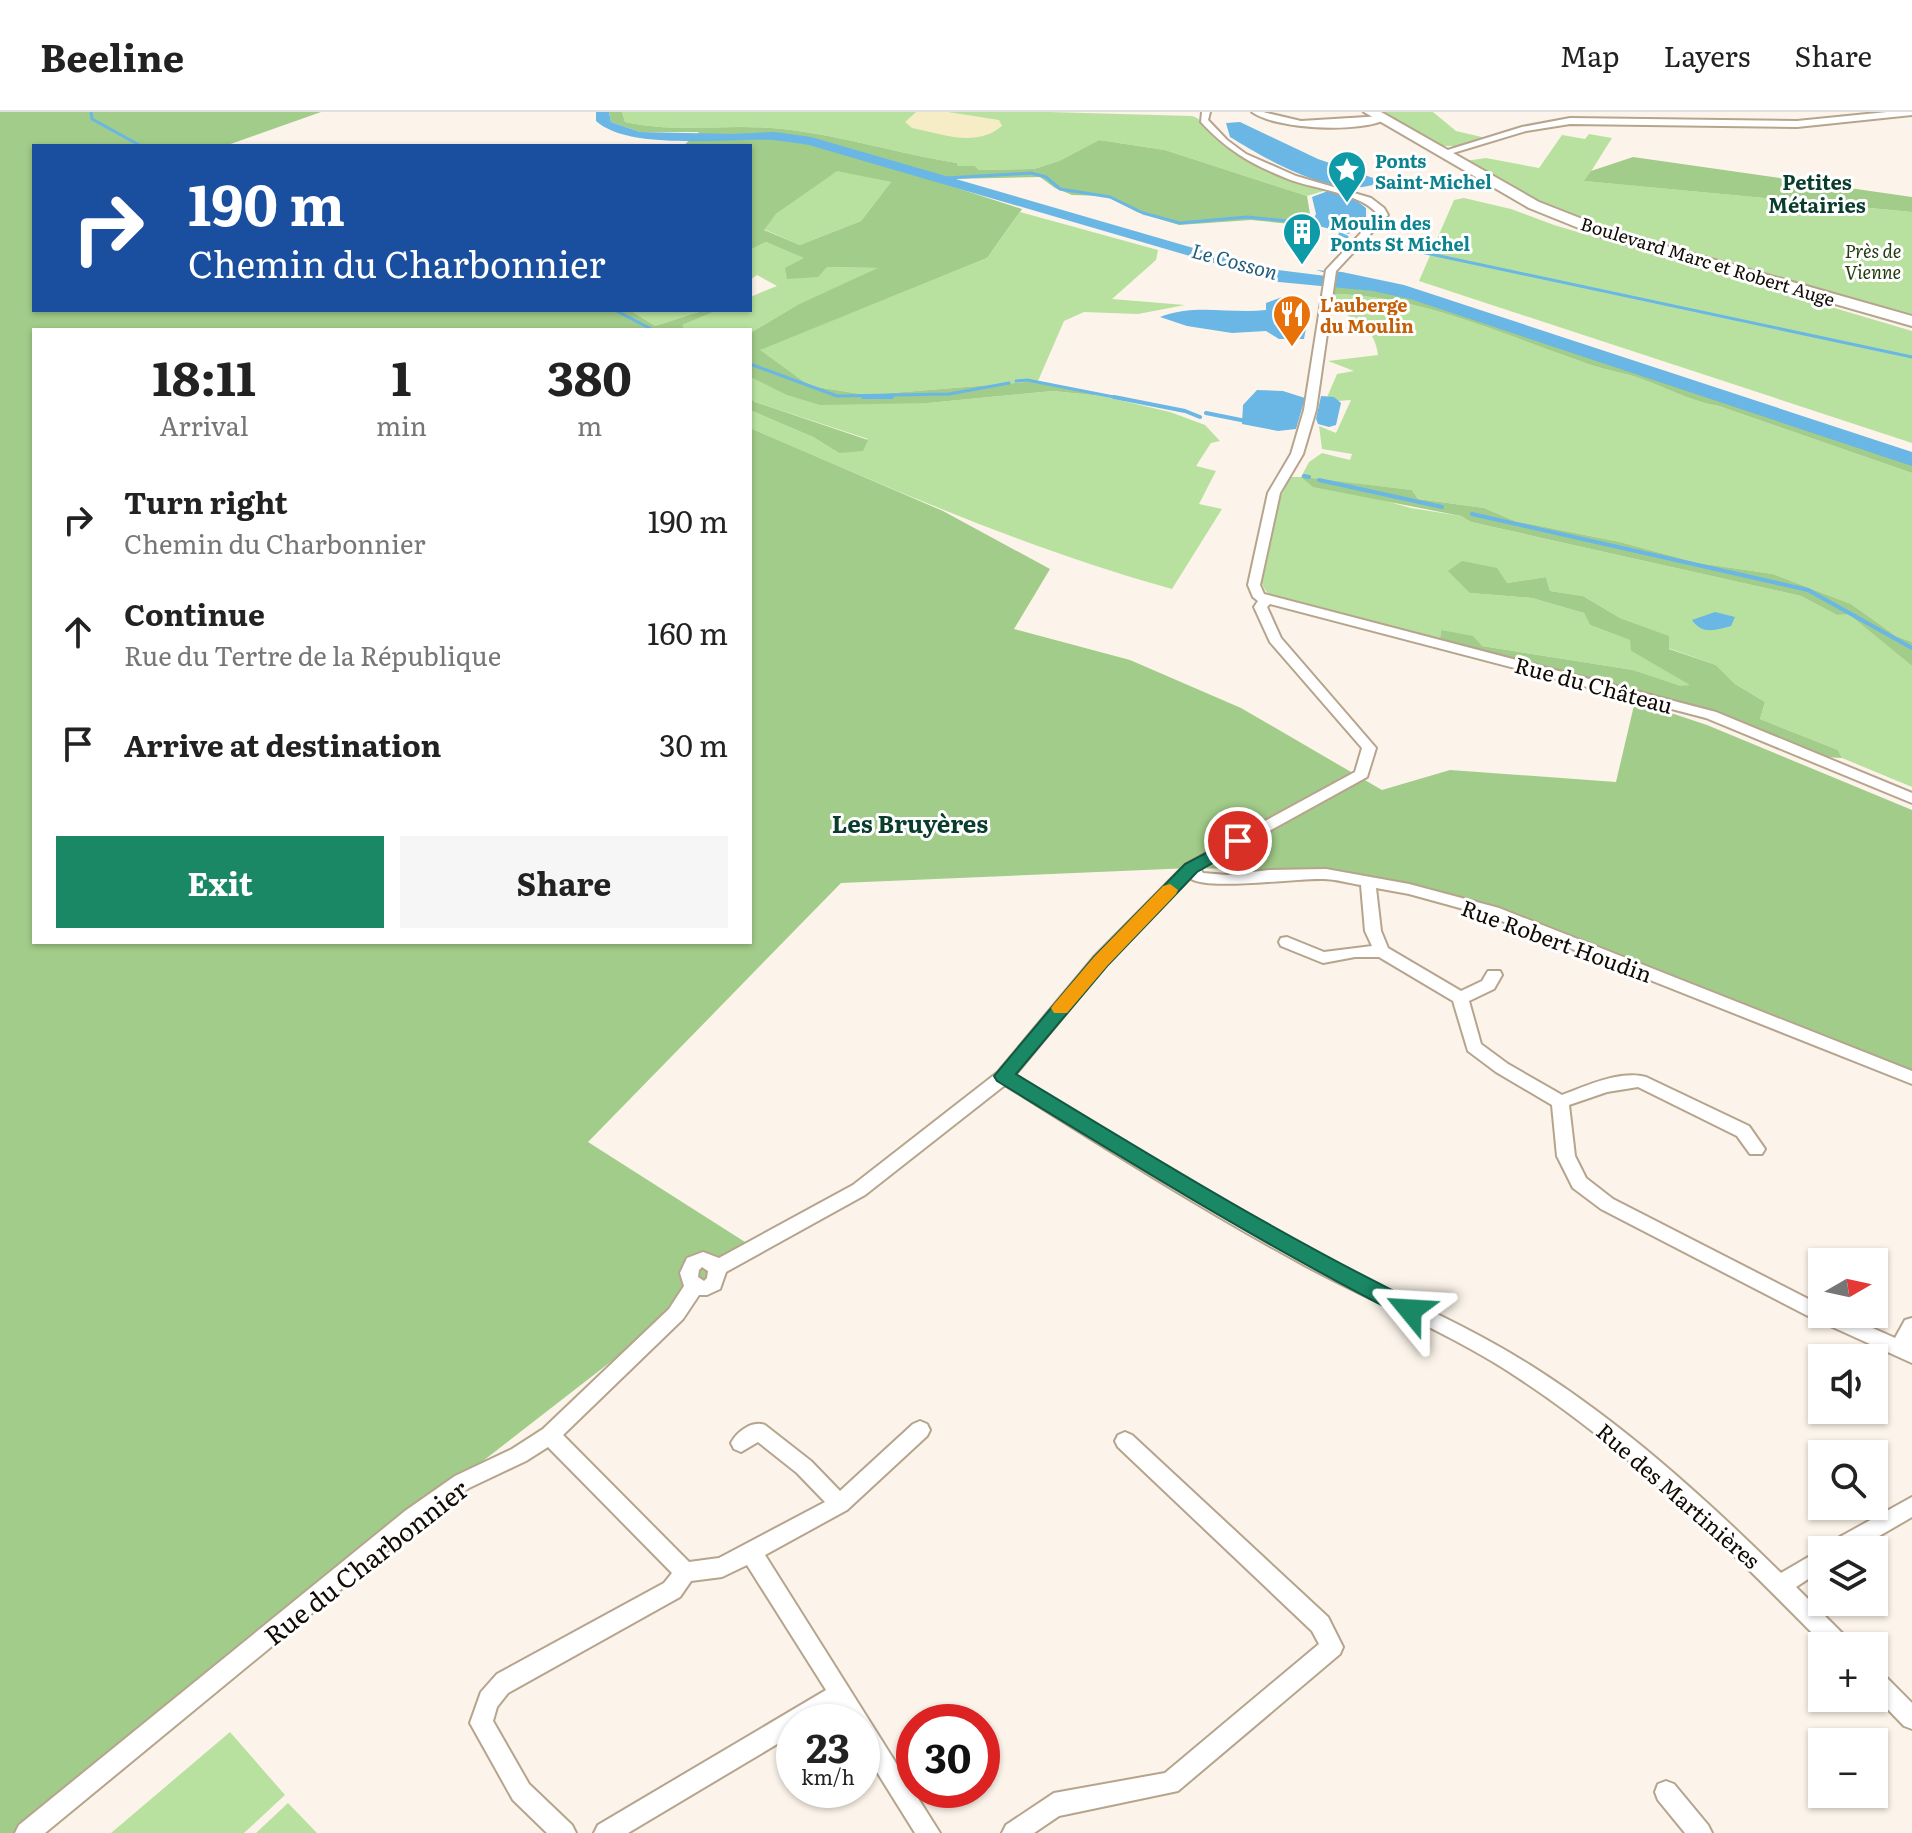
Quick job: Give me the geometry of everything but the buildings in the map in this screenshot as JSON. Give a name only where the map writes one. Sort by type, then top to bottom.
[{"type":"main road","name":"Boulevard Marc et Robert Auge","points":[[1377,116],[1534,205],[1607,234],[1912,321]]},
{"type":"street","points":[[1004,1076],[1100,961],[1191,868],[1362,774],[1369,748],[1275,639],[1260,607],[1265,601],[1259,597],[1254,585],[1274,493],[1297,454],[1310,410],[1331,270],[1380,220],[1381,210],[1368,200],[1293,178],[1243,156],[1224,142],[1204,120],[1206,112]]},
{"type":"street","points":[[1256,112],[1272,120],[1289,123],[1377,116]]},
{"type":"street","points":[[1771,112],[1779,122]]},
{"type":"street","points":[[1443,153],[1525,129],[1570,121],[1820,123],[1912,112]]},
{"type":"street","name":"Rue du Château","points":[[1265,601],[1346,617],[1711,715],[1912,798]]},
{"type":"street","name":"Rue Robert Houdin","points":[[1191,868],[1199,878],[1227,880],[1269,875],[1326,874],[1409,889],[1494,912],[1912,1078]]},
{"type":"street","points":[[1368,884],[1373,931],[1382,951]]},
{"type":"street","points":[[1287,942],[1323,958],[1382,951],[1460,998],[1474,1047],[1502,1068],[1560,1102],[1606,1086],[1640,1081],[1743,1131],[1756,1149]]},
{"type":"street","points":[[1460,998],[1488,985],[1494,975]]},
{"type":"street","name":"Rue du Charbonnier","points":[[27,1833],[412,1518],[462,1482],[519,1455],[550,1435],[676,1314],[695,1285],[713,1282],[718,1268],[859,1190],[1004,1076]]},
{"type":"street","name":"Rue des Martinières","points":[[1004,1076],[1128,1154],[1274,1239],[1524,1371],[1606,1428],[1651,1466],[1826,1632]]},
{"type":"street","points":[[1560,1102],[1566,1156],[1579,1183],[1607,1204],[1813,1310],[1905,1351],[1912,1326]]},
{"type":"street","points":[[564,1833],[521,1792],[481,1723],[492,1692],[505,1681],[672,1590],[685,1572],[722,1567],[840,1504],[920,1430]]},
{"type":"street","points":[[741,1443],[758,1431],[804,1467],[840,1504]]},
{"type":"street","points":[[550,1435],[685,1572]]},
{"type":"street","points":[[1014,1833],[1054,1805],[1170,1783],[1332,1647],[1320,1624],[1125,1441]]},
{"type":"street","points":[[1860,1536],[1912,1506]]},
{"type":"street","points":[[751,1552],[846,1704]]},
{"type":"street","points":[[1780,1585],[1808,1568]]},
{"type":"street","points":[[606,1833],[840,1694]]},
{"type":"street","points":[[1888,1694],[1912,1718]]},
{"type":"street","points":[[880,1757],[928,1833]]},
{"type":"street","points":[[1666,1792],[1700,1833]]},
{"type":"green space","points":[[0,112],[321,112],[231,144],[32,144],[32,312],[633,312],[655,326],[699,312],[713,312],[682,325],[684,328],[32,328],[32,944],[752,944],[752,429],[943,511],[1050,569],[1014,629],[1130,660],[1241,708],[1382,790],[1450,770],[1616,782],[1635,701],[1707,725],[1912,810],[1912,1084],[1538,927],[1347,872],[1191,868],[841,883],[588,1142],[756,1249],[216,1668],[25,1833],[0,1833]]},
{"type":"green space","points":[[609,112],[622,112],[625,122],[643,125],[795,131],[957,163],[957,166],[975,166],[979,170],[1034,169],[1059,161],[1099,140],[1165,150],[1307,196],[1310,214],[1301,225],[1251,220],[1179,225],[1137,212],[1106,196],[1072,195],[1040,177],[954,179],[793,135],[1022,209],[987,258],[760,350],[810,386],[867,395],[1038,381],[1102,396],[1053,391],[928,403],[820,405],[787,395],[752,378],[752,332],[799,304],[878,268],[827,267],[818,277],[787,279],[785,268],[804,258],[766,242],[752,249],[752,144],[685,144],[699,132],[640,132],[611,122]],"holes":[[[837,171],[891,182],[861,221],[800,245],[764,230],[776,214]]]},
{"type":"green space","points":[[622,112],[1049,112],[1192,116],[1203,122],[1224,145],[1252,163],[1327,190],[1307,196],[1165,150],[1099,140],[1059,161],[1034,169],[979,170],[975,166],[956,166],[957,163],[795,131],[643,125],[625,122]]},
{"type":"green space","points":[[1377,112],[1433,112],[1456,131],[1486,138],[1462,146],[1442,146]]},
{"type":"green space","name":"Près de Vienne","points":[[1589,134],[1612,138],[1585,181],[1912,212],[1912,317],[1614,233],[1535,200],[1465,161],[1486,158],[1539,168],[1562,135],[1585,139]]},
{"type":"green space","points":[[1633,157],[1912,197],[1912,212],[1584,181],[1591,171]]},
{"type":"green space","points":[[837,170],[891,182],[861,221],[800,245],[763,229],[776,214]]},
{"type":"green space","points":[[1464,198],[1511,209],[1554,225],[1912,331],[1912,443],[1419,281],[1454,200]]},
{"type":"green space","points":[[1020,212],[1158,250],[1156,260],[1112,299],[1185,305],[1138,314],[1084,312],[1064,321],[1038,381],[867,395],[810,386],[759,350],[987,258]]},
{"type":"green space","points":[[766,242],[827,267],[880,268],[799,304],[752,332],[752,328],[683,328],[681,325],[713,312],[752,312],[752,296],[777,286],[757,275],[752,279],[752,249]]},
{"type":"green space","points":[[1332,286],[1403,294],[1912,464],[1912,473],[1459,318],[1397,301],[1334,294],[1330,292]]},
{"type":"green space","points":[[1334,294],[1397,301],[1459,318],[1912,473],[1912,642],[1896,636],[1851,604],[1773,574],[1698,563],[1620,542],[1515,521],[1484,508],[1418,499],[1412,490],[1303,478],[1411,508],[1461,516],[1471,522],[1801,596],[1837,615],[1849,613],[1912,666],[1912,787],[1842,758],[1838,750],[1760,719],[1765,702],[1735,684],[1716,665],[1668,648],[1668,636],[1620,618],[1583,596],[1550,591],[1546,577],[1470,593],[1532,598],[1584,613],[1590,625],[1631,640],[1631,651],[1691,685],[1680,687],[1633,670],[1482,646],[1441,630],[1440,639],[1270,595],[1261,580],[1277,505],[1290,477],[1301,477],[1309,462],[1322,453],[1350,460],[1352,454],[1322,449],[1319,426],[1336,433],[1351,400],[1325,402],[1337,374],[1354,371],[1328,361],[1378,355],[1368,331],[1356,320],[1332,307]]},
{"type":"green space","points":[[633,312],[699,312],[655,326]]},
{"type":"green space","points":[[752,378],[787,394],[928,403],[1053,391],[1102,396],[1170,412],[1205,425],[1220,441],[1211,443],[1196,466],[1216,471],[1199,504],[1222,509],[1172,589],[1010,536],[752,429],[752,411],[813,437],[839,453],[868,439],[752,400]]},
{"type":"green space","points":[[752,400],[868,440],[863,451],[839,453],[813,437],[752,411]]},
{"type":"green space","points":[[1301,477],[1412,490],[1418,499],[1484,508],[1515,521],[1620,542],[1698,563],[1773,574],[1851,604],[1896,636],[1912,642],[1912,666],[1849,614],[1837,615],[1801,596],[1471,522],[1461,516],[1313,487]]},
{"type":"green space","points":[[1462,561],[1497,568],[1507,583],[1546,577],[1550,591],[1583,596],[1620,618],[1669,636],[1669,649],[1716,665],[1735,684],[1765,702],[1760,719],[1838,750],[1842,758],[1825,757],[1701,708],[1440,639],[1441,630],[1473,636],[1482,646],[1633,670],[1680,686],[1690,685],[1631,651],[1630,640],[1590,625],[1584,613],[1532,598],[1470,593],[1448,571]]},
{"type":"green space","points":[[230,1732],[285,1795],[244,1833],[111,1833]]},
{"type":"green space","points":[[288,1803],[317,1833],[256,1833]]},
{"type":"sand","points":[[916,112],[948,112],[999,120],[1002,126],[992,133],[959,138],[912,128],[905,122]]},
{"type":"water","name":"Le Cosson","points":[[596,112],[609,112],[611,122],[640,132],[774,132],[811,137],[1278,270],[1326,276],[1333,275],[1316,270],[1342,272],[1404,285],[1912,452],[1912,466],[1410,299],[1373,291],[1279,282],[809,145],[772,140],[680,141],[631,136],[596,121]]},
{"type":"water","points":[[1240,122],[1318,159],[1382,181],[1365,187],[1346,187],[1304,176],[1230,137],[1226,123]]},
{"type":"water","points":[[1328,191],[1357,201],[1366,208],[1366,217],[1349,234],[1311,224],[1316,214],[1312,197]]},
{"type":"water","points":[[1285,296],[1297,297],[1310,305],[1304,339],[1279,339],[1266,331],[1232,333],[1187,326],[1160,317],[1199,310],[1266,310],[1266,303]]},
{"type":"water","points":[[1257,390],[1283,391],[1305,398],[1296,429],[1278,431],[1242,424],[1243,405]]},
{"type":"water","points":[[1321,396],[1334,397],[1341,403],[1336,425],[1318,424],[1316,419]]},
{"type":"water","points":[[1715,612],[1735,617],[1731,626],[1705,630],[1692,620]]},
{"type":"waterway","points":[[91,112],[92,119],[137,144]]},
{"type":"waterway","points":[[947,178],[1031,173],[1046,177],[1060,189],[1110,197],[1143,213],[1180,223],[1247,217],[1317,224]]},
{"type":"waterway","points":[[1342,229],[1340,234],[1347,237]]},
{"type":"waterway","points":[[1365,240],[1414,250]]},
{"type":"waterway","points":[[1421,252],[1912,357]]},
{"type":"waterway","points":[[619,312],[649,328]]},
{"type":"waterway","points":[[752,365],[837,396],[949,394],[1009,383]]},
{"type":"waterway","points":[[1016,381],[1027,380],[1124,399]]},
{"type":"waterway","points":[[863,397],[892,397]]},
{"type":"waterway","points":[[1114,397],[1185,411],[1200,417]]},
{"type":"waterway","points":[[1206,413],[1246,421]]},
{"type":"waterway","points":[[1304,476],[1309,477]]},
{"type":"waterway","points":[[1319,480],[1442,507]]},
{"type":"waterway","points":[[1472,514],[1808,590],[1912,648]]},
{"type":"slow traffic","points":[[1061,1008],[1100,961],[1170,890]]},
{"type":"place","name":"Ponts Saint-Michel","points":[[1347,204]]},
{"type":"place","name":"Moulin des Ponts St Michel","points":[[1302,266]]},
{"type":"place","name":"L'auberge du Moulin","points":[[1292,348]]},
{"type":"district","name":"Petites Métairies","points":[[1817,192]]},
{"type":"district","name":"Les Bruyères","points":[[910,822]]},
{"type":"route","points":[[1238,841],[1191,868],[1100,961],[1004,1076],[1128,1154],[1313,1261],[1410,1310]]}]
